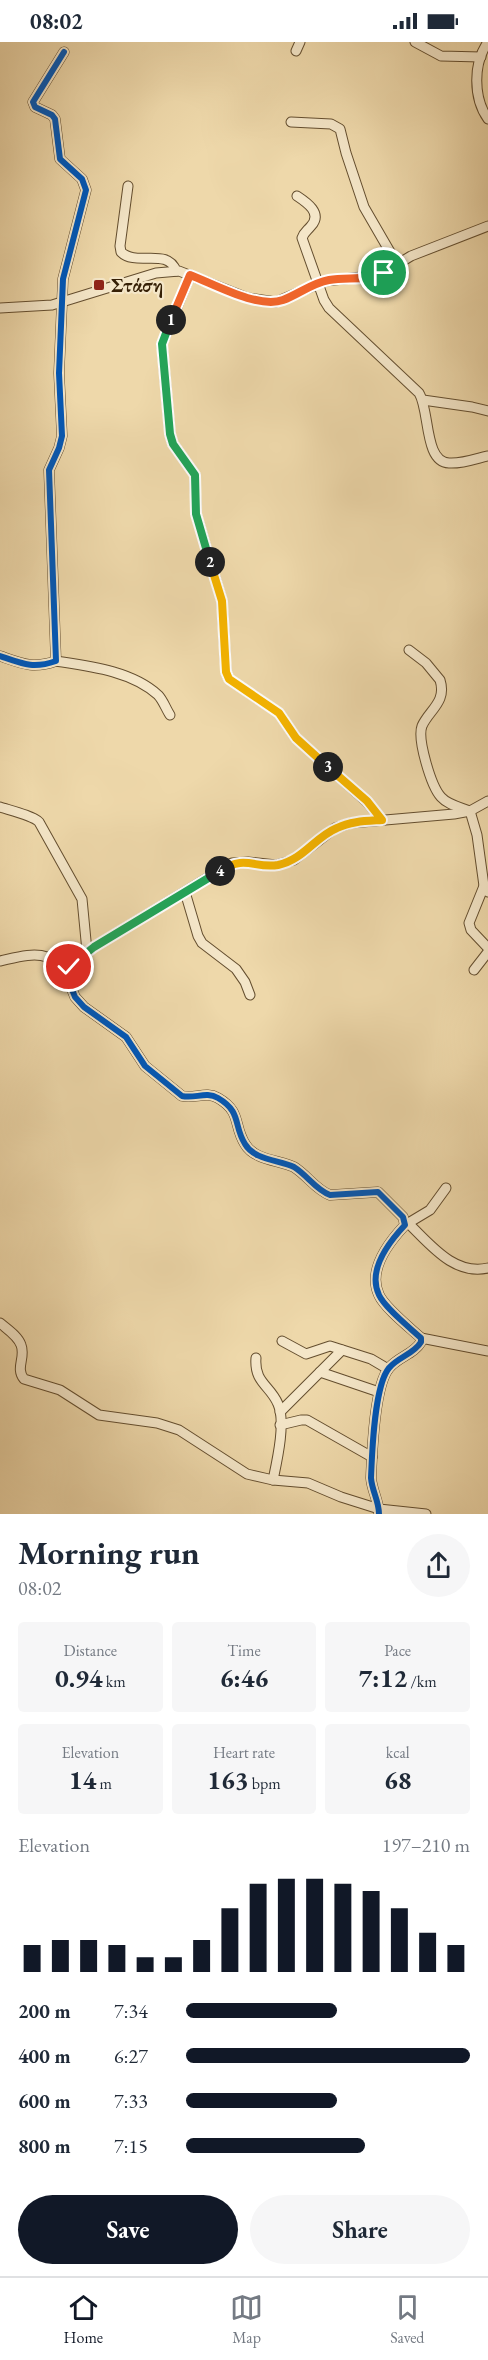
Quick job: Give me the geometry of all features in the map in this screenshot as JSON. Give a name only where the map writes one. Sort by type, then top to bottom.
[{"type":"street","points":[[415,42],[436,55],[481,57]]},
{"type":"street","points":[[488,42],[481,57],[477,85],[480,104],[488,119]]},
{"type":"street","points":[[56,660],[49,480],[52,462],[62,436],[59,374],[66,263],[86,190],[82,179],[60,159],[55,119],[52,115],[35,107],[33,102],[64,52]]},
{"type":"street","points":[[291,122],[331,124],[340,129],[364,207],[397,264]]},
{"type":"street","points":[[128,186],[121,252],[129,257],[168,259],[176,271]]},
{"type":"street","points":[[297,196],[309,204],[314,213],[315,221],[302,238],[324,300],[340,320],[423,400],[432,448],[436,457],[449,463],[487,456]]},
{"type":"street","points":[[0,308],[62,302],[156,273],[176,271],[232,292],[267,302],[282,301],[318,283],[376,276],[388,272],[397,264],[432,247],[488,226]]},
{"type":"street","points":[[190,275],[162,344],[162,357],[170,434],[173,444],[195,475],[196,514],[222,601],[226,672],[229,679],[279,713],[296,738],[367,801],[382,820]]},
{"type":"street","points":[[423,400],[488,411]]},
{"type":"street","points":[[409,650],[435,672],[442,684],[437,705],[424,722],[421,733],[436,790],[448,802],[470,811]]},
{"type":"street","points":[[0,656],[32,666],[56,660],[115,673],[140,683],[159,695],[170,715]]},
{"type":"street","points":[[0,961],[37,956],[46,957],[63,967],[71,966],[87,951],[232,863],[276,865],[294,860],[335,828],[351,823],[470,811],[488,801]]},
{"type":"street","points":[[0,807],[38,820],[82,898],[87,951]]},
{"type":"street","points":[[470,811],[477,835],[486,889],[469,923],[471,930],[488,950],[474,970]]},
{"type":"street","points":[[184,892],[201,940],[236,969],[250,996]]},
{"type":"street","points":[[63,967],[75,997],[84,1007],[126,1037],[146,1066],[182,1096],[190,1098],[209,1095],[233,1109],[245,1144],[255,1154],[293,1167],[324,1193],[330,1195],[378,1192],[403,1217],[406,1224],[455,1265],[475,1270],[488,1268]]},
{"type":"street","points":[[446,1188],[430,1210],[406,1224],[388,1243],[375,1284],[379,1297],[421,1338],[488,1351]]},
{"type":"street","points":[[0,1323],[20,1343],[22,1352],[19,1370],[24,1379],[60,1390],[99,1415],[173,1427],[247,1474],[273,1480],[308,1483],[379,1511],[426,1514]]},
{"type":"street","points":[[379,1511],[372,1487],[372,1457],[379,1392],[388,1369],[418,1347],[421,1338]]},
{"type":"street","points":[[282,1341],[306,1354],[327,1345],[371,1359],[388,1369]]},
{"type":"street","points":[[280,1412],[342,1350]]},
{"type":"street","points":[[256,1358],[260,1381],[277,1401],[280,1412],[278,1454],[273,1480]]},
{"type":"street","points":[[320,1372],[379,1392]]},
{"type":"street","points":[[280,1425],[307,1420],[372,1457]]},
{"type":"cycle path","points":[[0,656],[28,664],[41,665],[56,661],[49,470],[62,436],[59,373],[63,279],[86,190],[82,179],[60,159],[55,119],[52,115],[35,107],[33,102],[64,52]]},
{"type":"cycle path","points":[[63,967],[75,997],[84,1007],[126,1037],[145,1066],[182,1096],[209,1095],[226,1103],[234,1114],[241,1137],[254,1153],[294,1167],[320,1190],[330,1195],[378,1192],[403,1217],[405,1225],[392,1240],[378,1266],[376,1286],[386,1306],[421,1338],[421,1342],[389,1368],[380,1389],[371,1478],[379,1514]]},
{"type":"place","name":"Στάση","points":[[99,285]]},
{"type":"route","points":[[69,967],[85,953],[139,918],[232,863],[276,865],[294,860],[335,828],[351,823],[382,820],[367,801],[296,738],[279,713],[229,679],[226,672],[222,601],[196,514],[195,475],[173,444],[170,434],[162,344],[190,275],[248,298],[276,302],[325,281],[372,277],[384,273]]}]
